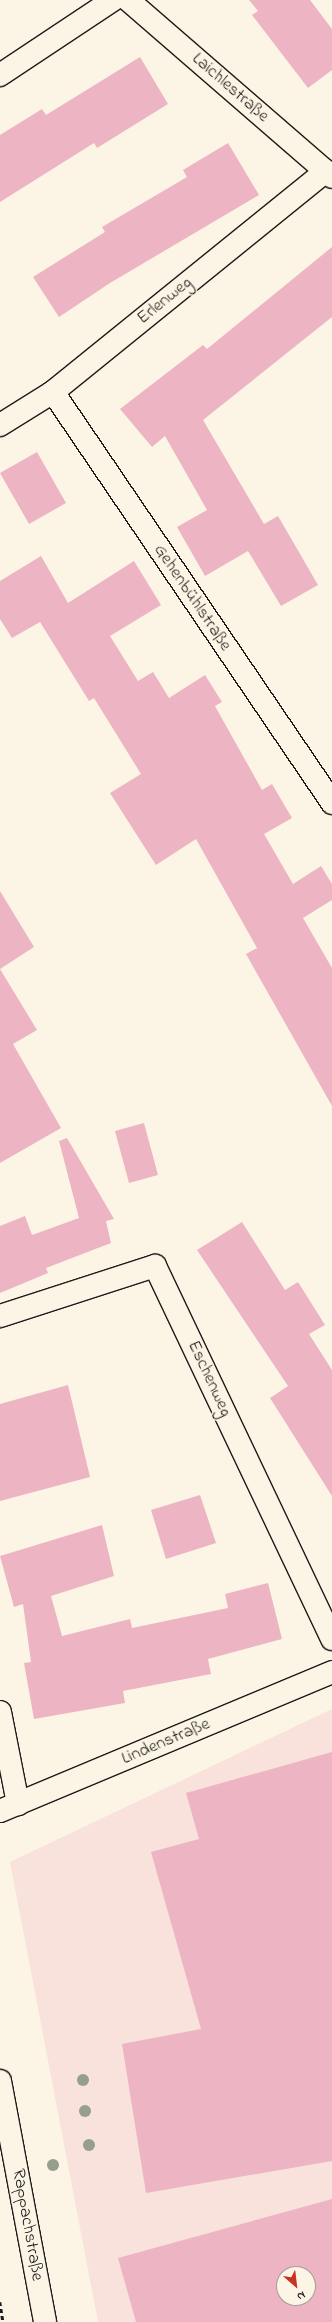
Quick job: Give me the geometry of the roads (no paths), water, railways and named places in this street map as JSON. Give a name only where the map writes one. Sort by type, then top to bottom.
[{"type":"street","points":[[0,75],[113,0]]},
{"type":"street","name":"Laichlestraße","points":[[128,0],[329,174]]},
{"type":"street","name":"Erlenweg","points":[[0,425],[53,392],[329,174]]},
{"type":"street","name":"Gehenbühlstraße","points":[[53,392],[332,803]]},
{"type":"street","name":"Eschenweg","points":[[0,1316],[155,1266],[332,1639]]},
{"type":"street","name":"Lindenstraße","points":[[9,1808],[332,1672]]},
{"type":"street","points":[[0,1712],[9,1808]]},
{"type":"street","name":"Rappachstraße","points":[[0,2081],[45,2322]]}]
